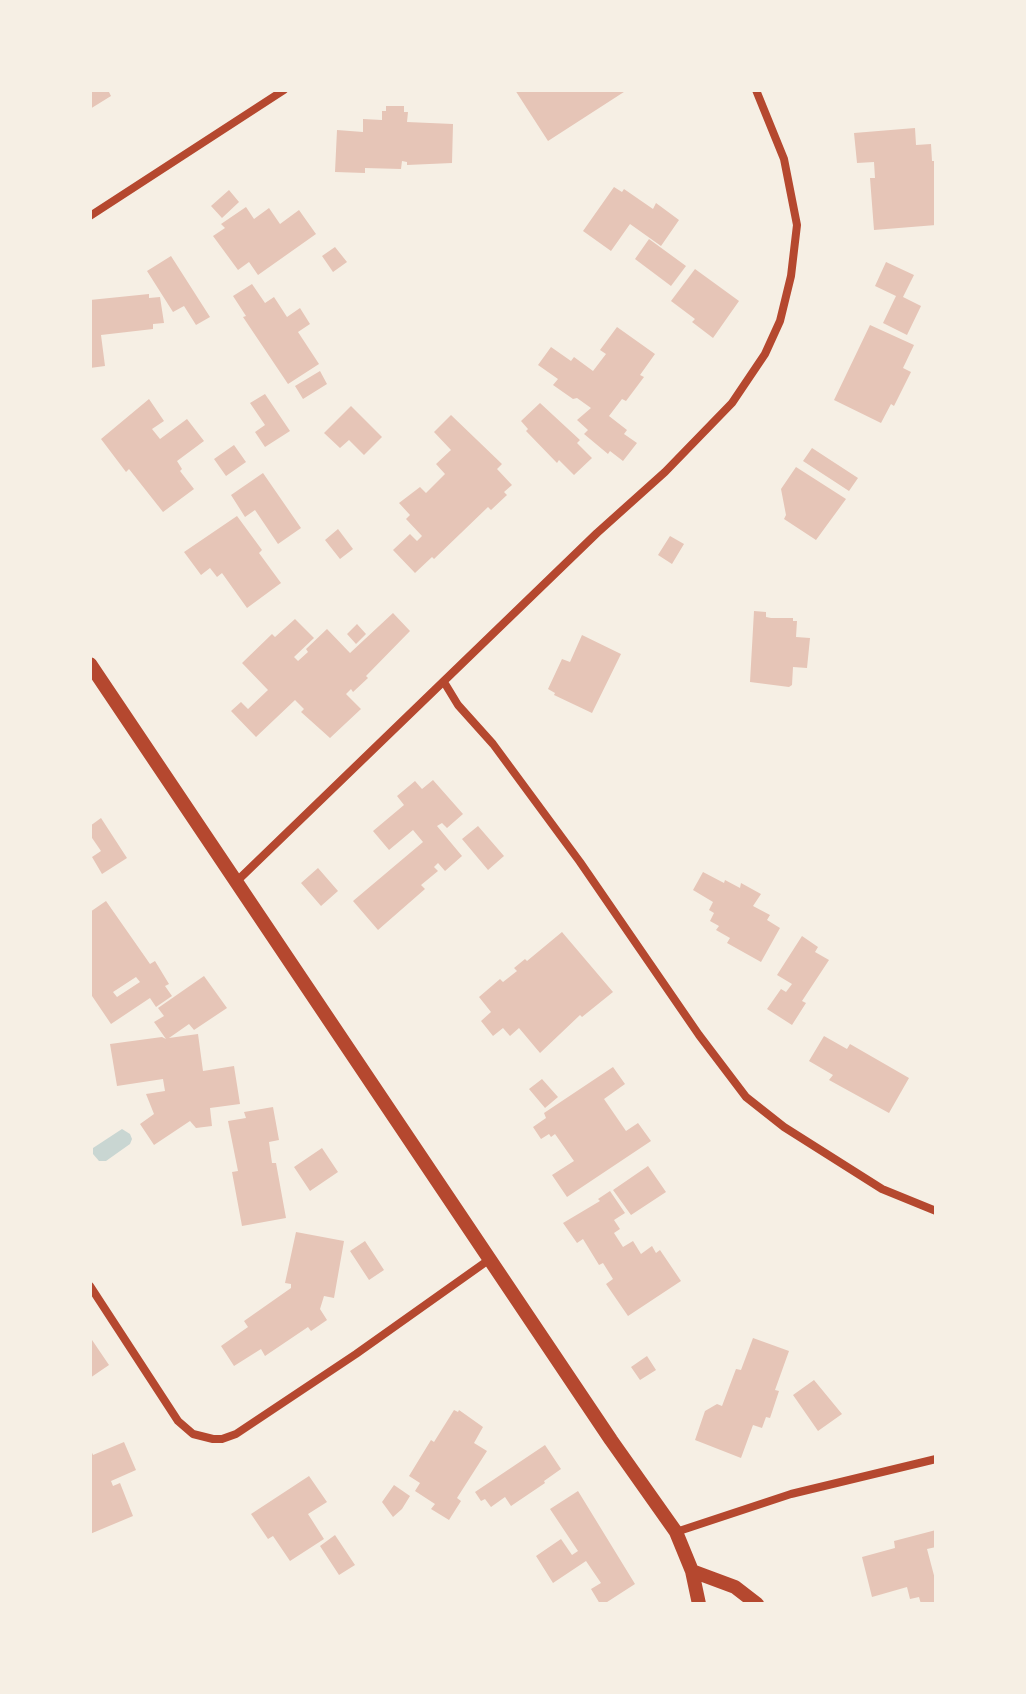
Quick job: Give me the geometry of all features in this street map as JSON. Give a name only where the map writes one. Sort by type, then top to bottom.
[{"type":"street","points":[[90,216],[284,90]]},
{"type":"street","points":[[237,881],[597,533],[665,472],[732,403],[765,354],[780,321],[791,276],[797,225],[784,159],[756,90]]},
{"type":"street","points":[[90,664],[676,1532],[692,1571],[699,1604]]},
{"type":"street","points":[[444,682],[458,705],[493,744],[580,862],[699,1035],[746,1097],[784,1127],[850,1170],[882,1189],[936,1211]]},
{"type":"street","points":[[90,1286],[178,1421],[193,1434],[222,1439],[236,1434],[356,1354],[490,1259]]},
{"type":"street","points":[[676,1532],[791,1494],[936,1459]]},
{"type":"street","points":[[692,1571],[735,1587],[757,1604]]},
{"type":"shaded area","points":[[122,1129],[130,1134],[130,1144],[106,1161],[99,1161],[93,1154],[93,1148]]},
{"type":"building","points":[[90,90],[108,90],[111,96],[90,109]]},
{"type":"building","points":[[515,90],[627,90],[548,141]]},
{"type":"building","points":[[386,106],[404,106],[404,112],[408,112],[407,122],[453,124],[452,163],[407,165],[402,161],[401,169],[365,168],[365,173],[335,172],[337,130],[363,132],[363,119],[382,120],[382,111],[386,111]]},
{"type":"building","points":[[915,128],[916,145],[931,144],[932,161],[936,161],[936,225],[874,230],[870,178],[875,178],[874,162],[857,163],[854,133]]},
{"type":"building","points":[[614,187],[622,192],[624,189],[653,209],[656,203],[679,220],[661,246],[630,224],[611,251],[583,231]]},
{"type":"building","points":[[229,190],[239,202],[222,218],[211,206]]},
{"type":"building","points":[[246,207],[254,219],[269,208],[280,224],[299,210],[316,234],[258,275],[249,262],[238,270],[213,236],[225,228],[221,224]]},
{"type":"building","points":[[649,239],[686,266],[671,286],[635,259]]},
{"type":"building","points":[[335,247],[347,262],[333,272],[322,256]]},
{"type":"building","points":[[171,256],[210,317],[196,325],[184,306],[173,312],[147,271]]},
{"type":"building","points":[[886,262],[914,275],[903,297],[921,306],[907,335],[883,323],[896,296],[875,286]]},
{"type":"building","points":[[695,269],[739,301],[713,338],[671,301]]},
{"type":"building","points":[[252,284],[265,303],[274,297],[287,317],[300,308],[310,324],[298,332],[319,364],[288,384],[243,317],[246,316],[233,296]]},
{"type":"building","points":[[149,294],[149,298],[160,297],[164,323],[153,324],[153,329],[101,335],[105,366],[90,368],[90,300]]},
{"type":"building","points":[[870,325],[914,345],[903,368],[911,372],[894,406],[891,404],[881,423],[834,400]]},
{"type":"building","points":[[617,327],[655,354],[640,375],[644,377],[626,401],[622,399],[609,416],[627,430],[624,434],[637,443],[623,461],[610,451],[608,454],[584,434],[588,430],[577,420],[591,408],[553,385],[558,379],[538,365],[551,347],[571,361],[574,357],[593,371],[606,354],[600,350]]},
{"type":"building","points":[[320,371],[327,384],[303,399],[295,386]]},
{"type":"building","points":[[265,394],[290,431],[265,447],[255,432],[265,425],[250,403]]},
{"type":"building","points":[[149,399],[164,421],[152,429],[160,439],[187,419],[204,441],[177,461],[182,469],[180,471],[194,489],[163,512],[101,439]]},
{"type":"building","points":[[540,403],[580,440],[577,443],[592,458],[574,475],[559,460],[557,463],[526,431],[528,429],[521,421]]},
{"type":"building","points":[[351,406],[382,437],[364,455],[349,440],[340,448],[324,433]]},
{"type":"building","points":[[451,415],[502,464],[497,469],[512,485],[504,492],[507,495],[491,510],[488,507],[415,573],[393,550],[410,534],[417,541],[422,536],[406,519],[410,515],[399,503],[420,487],[426,493],[445,474],[436,464],[451,450],[434,432]]},
{"type":"building","points":[[234,445],[246,462],[226,476],[214,459]]},
{"type":"building","points":[[812,448],[858,478],[849,491],[803,461]]},
{"type":"building","points":[[796,467],[846,499],[816,540],[784,519],[781,489]]},
{"type":"building","points":[[263,473],[301,528],[278,544],[255,510],[245,517],[231,495]]},
{"type":"building","points":[[237,516],[281,583],[247,608],[222,573],[217,577],[210,568],[201,575],[184,552]]},
{"type":"building","points":[[338,529],[353,549],[340,559],[325,540]]},
{"type":"building","points":[[670,536],[684,544],[672,564],[658,555]]},
{"type":"building","points":[[754,611],[766,612],[766,617],[771,618],[793,618],[797,621],[796,637],[810,638],[807,668],[793,667],[792,685],[789,687],[750,682]]},
{"type":"building","points":[[393,613],[410,631],[366,676],[368,678],[353,692],[351,689],[346,694],[361,709],[330,738],[301,712],[304,709],[295,700],[256,737],[231,711],[241,702],[248,709],[268,690],[242,663],[272,634],[275,637],[295,619],[314,638],[294,657],[298,661],[327,629],[350,653]]},
{"type":"building","points":[[357,624],[366,634],[356,644],[347,634]]},
{"type":"building","points":[[582,635],[621,654],[592,713],[548,689],[562,659],[570,662]]},
{"type":"building","points":[[433,780],[463,814],[447,828],[442,823],[437,826],[462,856],[445,871],[438,863],[434,867],[438,871],[421,885],[425,889],[378,930],[353,901],[423,842],[413,830],[389,850],[373,831],[404,805],[397,796],[415,781],[422,789]]},
{"type":"building","points":[[101,818],[127,858],[102,874],[92,857],[101,851],[90,835],[90,826]]},
{"type":"building","points":[[478,826],[504,856],[488,870],[462,839]]},
{"type":"building","points":[[318,868],[338,891],[321,906],[301,883]]},
{"type":"building","points":[[703,872],[740,888],[741,883],[761,894],[753,906],[770,915],[767,920],[780,928],[761,962],[727,943],[730,938],[716,930],[719,926],[710,921],[714,913],[709,910],[713,902],[693,890]]},
{"type":"building","points":[[106,901],[150,964],[155,961],[169,984],[165,986],[172,996],[156,1007],[150,998],[111,1024],[90,993],[90,912]],"holes":[[[136,977],[140,982],[117,997],[113,992]]]},
{"type":"building","points":[[562,932],[613,992],[582,1017],[580,1015],[540,1053],[519,1028],[510,1036],[503,1028],[493,1036],[481,1021],[491,1012],[479,997],[500,979],[503,982],[517,971],[514,968]]},
{"type":"building","points":[[802,936],[818,947],[815,952],[829,960],[802,1001],[806,1003],[792,1025],[767,1009],[781,989],[786,992],[792,984],[777,975]]},
{"type":"building","points":[[204,976],[227,1008],[194,1030],[189,1024],[169,1038],[198,1034],[203,1071],[234,1066],[240,1104],[210,1108],[212,1126],[196,1128],[190,1121],[154,1145],[140,1124],[154,1114],[146,1094],[165,1091],[163,1079],[117,1086],[110,1044],[166,1039],[154,1022],[164,1016],[158,1008]]},
{"type":"building","points":[[824,1036],[847,1049],[850,1044],[909,1078],[889,1113],[829,1080],[833,1075],[809,1061]]},
{"type":"building","points":[[613,1067],[625,1084],[604,1099],[626,1131],[638,1123],[651,1141],[567,1197],[552,1175],[574,1161],[555,1134],[541,1139],[533,1127],[546,1118],[544,1113]]},
{"type":"building","points":[[542,1079],[558,1097],[545,1108],[529,1089]]},
{"type":"building","points":[[273,1107],[279,1140],[269,1142],[286,1218],[242,1226],[232,1172],[238,1171],[228,1121],[246,1118],[244,1112]]},
{"type":"building","points":[[322,1148],[338,1172],[310,1191],[294,1167]]},
{"type":"building","points":[[648,1166],[666,1192],[631,1215],[613,1190]]},
{"type":"building","points":[[610,1191],[625,1213],[614,1220],[620,1229],[614,1233],[623,1247],[633,1241],[641,1254],[652,1246],[656,1253],[660,1250],[681,1281],[628,1316],[606,1284],[613,1279],[603,1263],[599,1265],[583,1239],[577,1243],[563,1223],[600,1201],[598,1199]]},
{"type":"building","points":[[296,1232],[344,1241],[334,1298],[324,1296],[320,1309],[327,1320],[311,1331],[308,1327],[265,1356],[261,1349],[234,1366],[221,1346],[248,1327],[244,1321],[291,1288],[291,1284],[285,1283]]},
{"type":"building","points":[[365,1241],[384,1270],[369,1280],[350,1251]]},
{"type":"building","points":[[90,1337],[109,1365],[90,1378]]},
{"type":"building","points":[[753,1338],[789,1351],[775,1390],[779,1391],[770,1418],[766,1417],[762,1428],[753,1425],[741,1458],[695,1440],[705,1411],[717,1404],[722,1406],[736,1369],[741,1370]]},
{"type":"building","points":[[647,1356],[656,1370],[640,1380],[631,1367]]},
{"type":"building","points":[[814,1380],[842,1414],[818,1431],[793,1395]]},
{"type":"building","points":[[454,1410],[459,1410],[483,1427],[474,1443],[487,1451],[457,1498],[461,1501],[449,1520],[431,1509],[435,1504],[415,1491],[420,1483],[409,1476]]},
{"type":"building","points":[[124,1442],[136,1470],[111,1481],[113,1486],[120,1483],[133,1516],[90,1534],[90,1448],[93,1455]]},
{"type":"building","points":[[545,1445],[561,1469],[545,1483],[511,1506],[505,1497],[491,1507],[485,1499],[481,1501],[475,1492]]},
{"type":"building","points":[[309,1476],[327,1502],[308,1514],[324,1539],[290,1561],[273,1536],[268,1539],[251,1514]]},
{"type":"building","points":[[394,1485],[410,1496],[393,1517],[382,1502]]},
{"type":"building","points":[[578,1491],[635,1584],[604,1604],[600,1604],[591,1589],[601,1583],[586,1561],[553,1583],[536,1556],[561,1539],[572,1555],[578,1551],[550,1509]]},
{"type":"building","points":[[936,1530],[936,1547],[927,1549],[936,1583],[936,1604],[921,1604],[919,1597],[910,1599],[907,1587],[872,1597],[862,1557],[895,1548],[894,1541]]},
{"type":"building","points":[[335,1535],[355,1565],[339,1575],[320,1546]]}]
